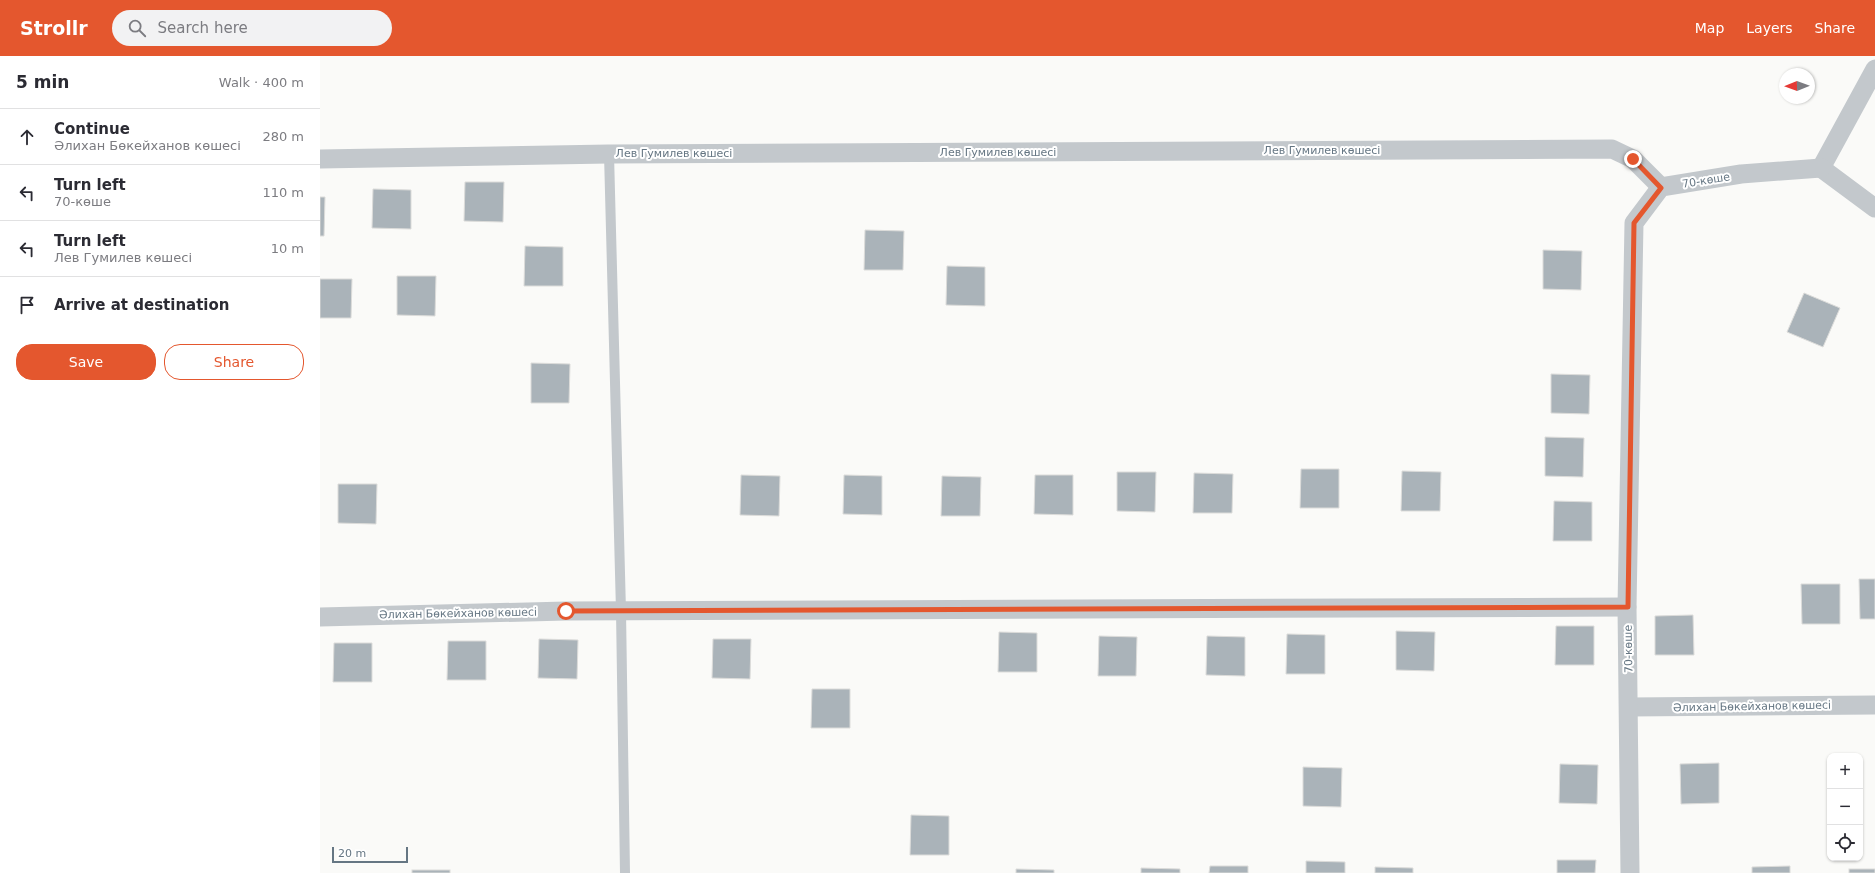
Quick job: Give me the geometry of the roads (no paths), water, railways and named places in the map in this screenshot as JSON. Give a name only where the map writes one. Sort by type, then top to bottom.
[{"type":"street","points":[[1875,69],[1821,168],[1875,208]]},
{"type":"street","name":"Лев Гумилев көшесі","points":[[320,159],[609,154],[1612,149],[1633,159],[1661,188]]},
{"type":"street","name":"70-көше","points":[[1630,873],[1628,607],[1634,223],[1661,188],[1741,174],[1821,168]]},
{"type":"street","name":"Әлихан Бөкейханов көшесі","points":[[320,617],[622,611],[1628,607]]},
{"type":"street","name":"Әлихан Бөкейханов көшесі","points":[[1629,707],[1875,704]]},
{"type":"lane","points":[[609,154],[622,611],[625,873]]}]
